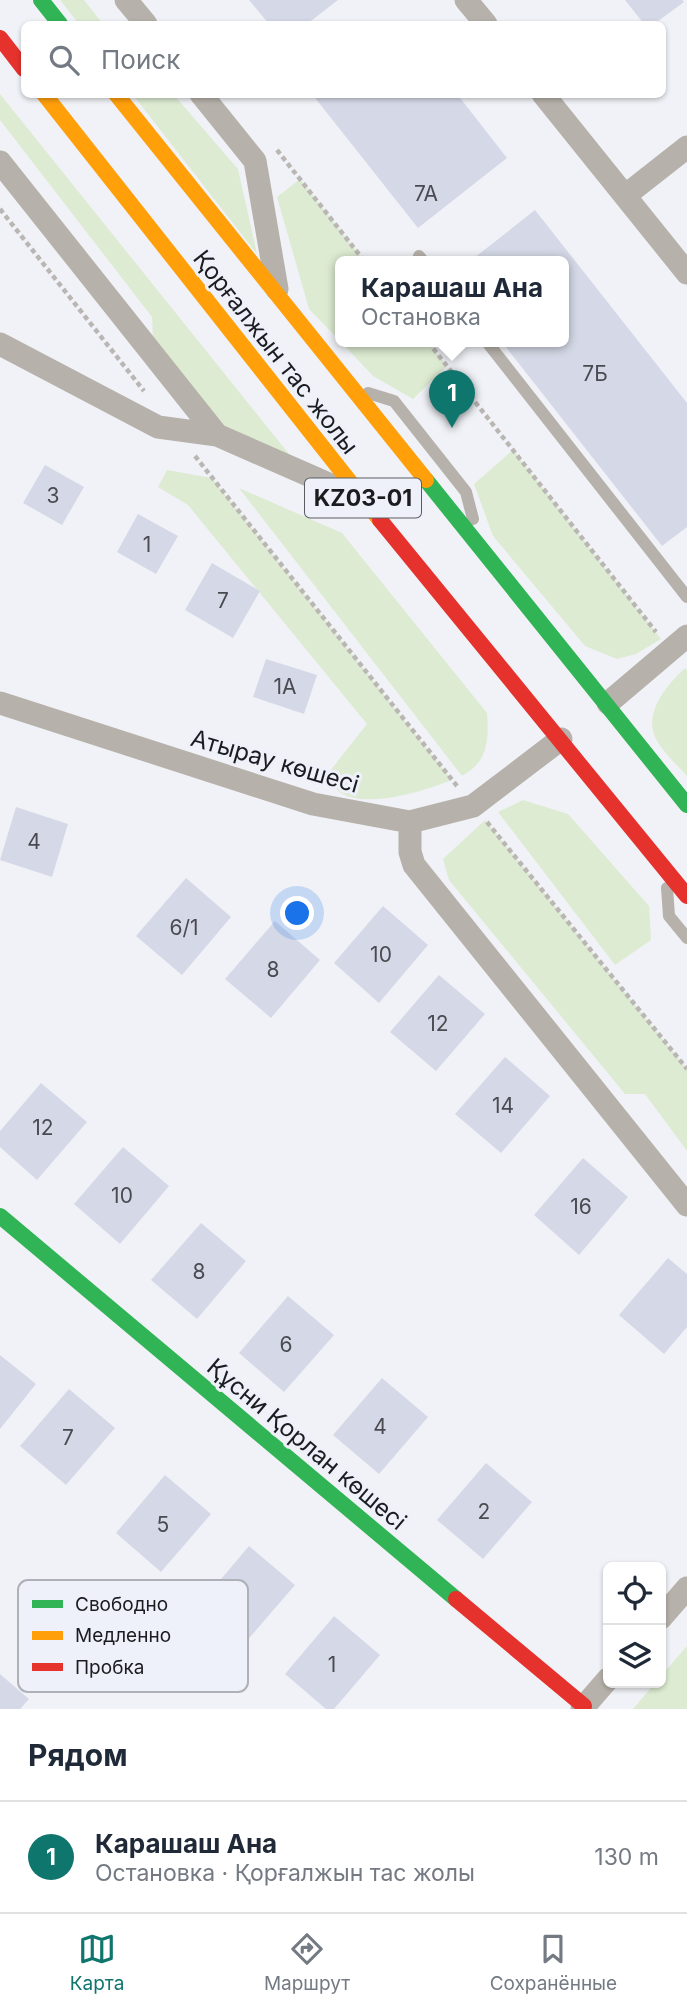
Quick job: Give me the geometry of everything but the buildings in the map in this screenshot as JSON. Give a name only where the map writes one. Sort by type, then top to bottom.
[{"type":"main road","points":[[41,0],[58,21]]},
{"type":"main road","points":[[0,38],[21,65]]},
{"type":"main road","name":"Қорғалжын тас жолы","points":[[47,98],[364,500],[687,896]]},
{"type":"main road","name":"Қорғалжын тас жолы","points":[[119,98],[608,703],[687,805]]},
{"type":"main road","name":"Құсни Қорлан көшесі","points":[[0,1216],[583,1708]]},
{"type":"street","points":[[126,0],[144,21]]},
{"type":"street","points":[[466,0],[484,21]]},
{"type":"street","points":[[204,98],[255,161],[279,299]]},
{"type":"street","points":[[546,98],[687,273]]},
{"type":"street","points":[[626,195],[687,148]]},
{"type":"street","points":[[0,162],[217,435]]},
{"type":"street","points":[[0,344],[158,427],[217,435],[364,500]]},
{"type":"street","points":[[608,703],[678,642]]},
{"type":"street","name":"Атырау көшесі","points":[[0,703],[313,804],[410,822],[473,806],[561,739]]},
{"type":"street","points":[[410,822],[410,852],[414,865],[687,1205]]},
{"type":"street","points":[[666,1612],[687,1588]]},
{"type":"street","points":[[583,1708],[603,1685]]},
{"type":"lane","points":[[491,347],[687,597]]},
{"type":"lane","points":[[351,388],[394,401],[466,492],[480,546]]},
{"type":"lane","points":[[666,871],[669,916],[687,938]]},
{"type":"path","points":[[275,147],[360,256]]},
{"type":"path","points":[[0,209],[145,392]]},
{"type":"path","points":[[432,347],[678,642]]},
{"type":"path","points":[[212,478],[460,789]]},
{"type":"path","points":[[485,820],[687,1069]]},
{"type":"green space","points":[[60,0],[84,0],[101,21],[77,21]]},
{"type":"green space","points":[[0,94],[293,459],[223,426],[153,339],[152,317],[0,120]]},
{"type":"green space","points":[[135,98],[177,98],[238,169],[257,254]]},
{"type":"green space","points":[[300,179],[360,256],[335,256],[335,336],[309,309],[277,197]]},
{"type":"green space","points":[[346,347],[432,347],[447,366],[413,399],[373,376]]},
{"type":"green space","points":[[513,450],[661,639],[636,654],[617,659],[585,646],[493,536],[474,484]]},
{"type":"green space","points":[[167,470],[212,478],[452,780],[396,797],[380,799],[352,797],[341,793],[335,787],[326,776],[367,724],[188,505],[158,487]]},
{"type":"green space","points":[[239,488],[342,533],[487,713],[485,749],[471,770],[462,776]]},
{"type":"green space","points":[[685,668],[687,776],[661,747],[652,727],[655,708],[660,699]]},
{"type":"green space","points":[[523,800],[568,814],[649,906],[651,940],[615,965],[498,812]]},
{"type":"green space","points":[[485,820],[687,1069],[687,1151],[645,1094],[625,1094],[449,880],[443,859]]},
{"type":"green space","points":[[687,1646],[687,1709],[633,1709],[651,1688],[666,1688],[666,1670]]},
{"type":"traffic: fast","points":[[41,0],[58,21]]},
{"type":"traffic: fast","points":[[426,480],[687,805]]},
{"type":"traffic: fast","points":[[0,1216],[456,1599]]},
{"type":"traffic: slow","points":[[47,98],[380,520]]},
{"type":"traffic: slow","points":[[119,98],[426,480]]},
{"type":"traffic: jam","points":[[0,38],[21,65]]},
{"type":"traffic: jam","points":[[380,520],[687,896]]},
{"type":"traffic: jam","points":[[456,1599],[584,1706]]},
{"type":"place","name":"Карашаш Ана","points":[[452,428]]}]
